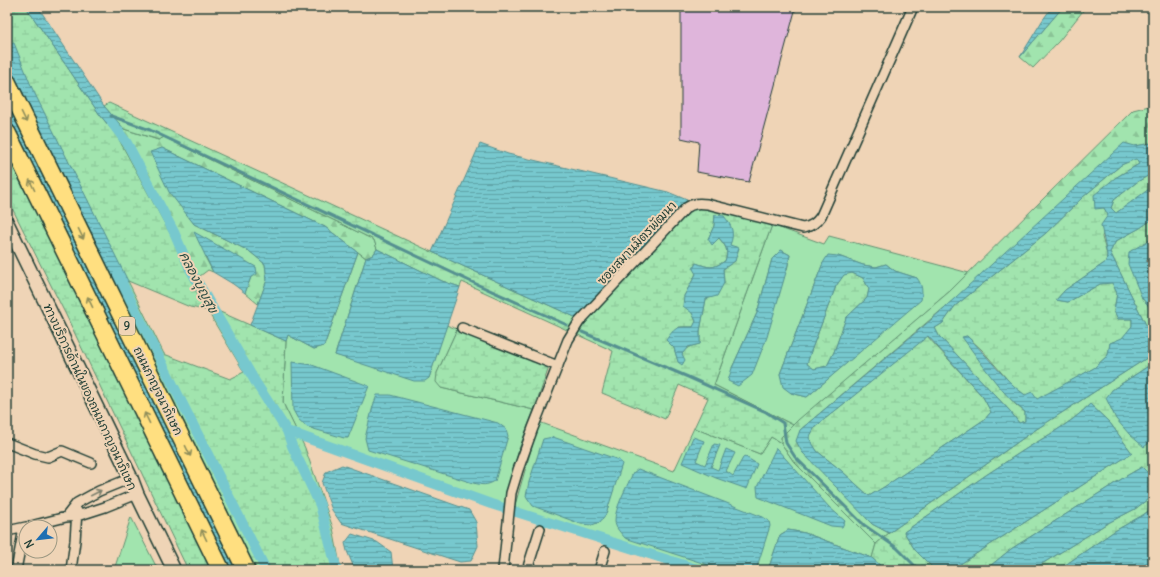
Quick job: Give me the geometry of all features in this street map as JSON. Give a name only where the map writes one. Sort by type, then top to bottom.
[{"type":"highway","name":"ถนนกาญจนาภิเษก","points":[[7,82],[246,570]]},
{"type":"highway","name":"ถนนกาญจนาภิเษก","points":[[7,133],[221,570]]},
{"type":"main road","name":"ทางบริการด้านในของถนนกาญจนาภิเษก","points":[[7,223],[174,570]]},
{"type":"street","name":"ซอยสมานมิตรพัฒนา","points":[[503,570],[511,493],[518,470],[530,435],[568,340],[579,322],[686,208],[692,204],[707,204],[803,228],[816,222],[821,216],[913,7]]},
{"type":"street","points":[[462,328],[558,366]]},
{"type":"street","points":[[7,443],[35,454],[48,457],[62,451],[91,463]]},
{"type":"street","points":[[66,517],[76,503],[99,491],[131,478]]},
{"type":"street","points":[[58,519],[77,516],[137,494]]},
{"type":"street","points":[[71,570],[76,541],[76,503]]},
{"type":"street","points":[[7,531],[18,529]]},
{"type":"street","points":[[527,570],[540,529]]},
{"type":"street","points":[[599,570],[605,551]]},
{"type":"street","points":[[16,570],[19,559]]},
{"type":"green space","points":[[7,7],[26,7],[100,115],[117,136],[173,239],[205,310],[190,307],[128,281],[164,354],[230,379],[244,372],[207,310],[218,311],[286,341],[283,403],[305,448],[333,528],[341,570],[188,570],[66,315],[7,198]]},
{"type":"green space","points":[[1063,7],[1086,7],[1059,41],[1033,68],[1020,57]]},
{"type":"green space","points":[[109,103],[577,318],[690,208],[701,207],[772,225],[714,385],[793,425],[781,437],[781,443],[771,437],[760,454],[694,428],[708,398],[679,385],[665,419],[602,393],[613,351],[462,282],[460,287],[442,281],[377,249],[374,240],[164,137],[159,140],[124,129],[104,106]],"holes":[[[715,215],[735,261],[723,269],[724,283],[706,299],[700,331],[700,344],[686,349],[678,361],[674,348],[679,327],[694,327],[696,321],[684,296],[696,274],[695,263],[710,267],[717,266],[725,261],[727,254],[726,249],[719,238],[708,239],[714,226]]]},
{"type":"green space","points":[[1153,105],[1153,143],[1135,146],[800,430],[872,524],[889,533],[876,544],[794,462],[781,443],[781,437],[798,420],[950,291],[1133,110]]},
{"type":"green space","points":[[124,129],[158,140],[164,137],[374,240],[377,249],[373,255],[366,258],[325,227],[162,148],[151,153],[194,224],[249,251],[265,264],[267,280],[258,304],[245,293],[251,277],[205,257],[213,272],[208,270],[192,282],[173,239],[117,136]]},
{"type":"green space","points":[[1136,158],[1139,164],[1115,178],[1104,208],[1108,215],[1102,237],[1107,255],[1106,262],[1065,290],[1056,300],[1068,302],[1100,284],[1112,282],[1117,293],[1114,311],[1118,319],[1132,319],[1132,326],[1122,339],[1110,343],[1108,355],[1094,368],[1037,400],[1025,395],[1013,386],[982,350],[967,336],[963,337],[1001,388],[1017,406],[1025,412],[1025,421],[1019,423],[1010,411],[939,336],[935,328],[943,323],[955,306],[1046,233],[1083,197],[1121,165]]},
{"type":"green space","points":[[1153,173],[1153,188],[1116,213],[1111,208],[1114,200],[1137,182]]},
{"type":"green space","points":[[1153,219],[1153,238],[1130,252],[1142,298],[1153,311],[1153,331],[1149,331],[1110,252],[1116,241]]},
{"type":"green space","points":[[772,225],[824,244],[829,236],[969,273],[950,291],[793,425],[714,385]],"holes":[[[781,250],[790,255],[787,270],[732,368],[757,313],[772,259]],[[838,256],[863,265],[876,267],[886,264],[895,271],[917,278],[850,360],[807,397],[791,393],[780,374],[823,263]]]},
{"type":"green space","points":[[358,252],[366,258],[335,355],[429,378],[446,325],[457,329],[437,373],[441,388],[534,410],[519,449],[503,511],[301,440],[283,403],[286,341],[288,335],[314,349],[324,346]]},
{"type":"green space","points":[[852,273],[863,278],[869,289],[867,298],[846,318],[834,352],[827,366],[814,369],[807,364],[836,286],[844,274]]},
{"type":"green space","points":[[457,329],[549,367],[534,410],[441,388],[436,382],[437,373]]},
{"type":"green space","points":[[927,336],[983,397],[991,412],[985,419],[869,496],[817,451],[808,438],[815,427]]},
{"type":"green space","points":[[1153,354],[1153,363],[1112,390],[1144,446],[1153,440],[1153,478],[1142,467],[1011,549],[985,570],[951,570],[1132,453],[1110,423],[1090,404],[1064,426],[1001,465],[904,532],[915,550],[935,570],[885,570],[872,558],[876,544],[889,533],[1032,432]]},
{"type":"green space","points":[[539,422],[674,471],[694,428],[760,454],[771,437],[781,443],[794,462],[876,544],[872,558],[805,533],[788,530],[780,535],[768,570],[686,570],[519,516],[515,505]]},
{"type":"green space","points":[[1153,486],[1153,507],[1143,515],[1113,532],[1058,570],[1032,570],[1106,524],[1135,509],[1152,496]]},
{"type":"green space","points":[[131,517],[158,570],[114,570]]},
{"type":"water","points":[[26,7],[38,7],[104,106],[124,129],[117,136],[100,115]]},
{"type":"water","points":[[1052,7],[1063,7],[1020,57],[1042,21]]},
{"type":"water","points":[[7,43],[14,43],[32,88],[128,281],[119,293],[254,570],[212,570],[114,367],[7,155]]},
{"type":"water","points":[[1124,143],[1135,146],[1153,143],[1153,173],[1137,182],[1114,200],[1111,208],[1116,213],[1149,189],[1153,188],[1153,219],[1116,241],[1110,252],[1149,331],[1153,331],[1153,354],[1032,432],[889,533],[872,524],[802,452],[796,441],[800,430],[932,319]],"holes":[[[1136,159],[1139,164],[1115,178],[1094,195],[1095,209],[1104,208],[1108,215],[1101,225],[1107,255],[1106,262],[1065,290],[1056,300],[1068,302],[1100,284],[1112,283],[1117,293],[1114,311],[1118,319],[1132,319],[1132,326],[1122,338],[1110,343],[1108,355],[1094,368],[1037,399],[1032,392],[1025,395],[1017,389],[967,336],[962,337],[999,387],[1025,412],[1025,421],[1019,423],[1010,411],[939,336],[935,328],[943,323],[955,306],[1046,233],[1083,197],[1121,165]],[[928,336],[983,397],[991,412],[985,419],[869,496],[817,451],[809,438],[815,427]]]},
{"type":"water","points":[[480,144],[508,154],[668,192],[687,200],[577,318],[432,252]]},
{"type":"water","points":[[162,148],[325,227],[358,252],[324,346],[314,349],[288,335],[286,341],[250,325],[267,280],[265,264],[249,251],[194,224],[169,192],[150,152]]},
{"type":"water","points":[[715,215],[724,216],[727,220],[732,230],[732,241],[730,245],[739,248],[735,261],[723,269],[724,283],[717,296],[706,299],[700,331],[700,344],[688,347],[682,354],[685,360],[682,365],[678,362],[674,348],[666,340],[677,328],[693,327],[696,321],[692,313],[683,306],[684,296],[696,274],[693,269],[696,263],[711,267],[725,261],[727,251],[723,243],[719,238],[712,245],[708,239],[714,226]]},
{"type":"water","points":[[194,232],[256,267],[257,274],[251,277],[245,293],[213,272]]},
{"type":"water","points":[[1153,238],[1153,252],[1146,261],[1151,265],[1153,264],[1153,311],[1142,298],[1128,264],[1129,252]]},
{"type":"water","points":[[377,249],[442,281],[460,287],[429,378],[425,381],[414,381],[335,355],[366,258],[373,255]]},
{"type":"water","points":[[781,250],[790,255],[767,337],[752,375],[738,386],[728,381],[732,368],[757,313],[772,259]]},
{"type":"water","points":[[828,255],[838,256],[863,265],[876,267],[886,264],[895,271],[917,278],[921,286],[922,297],[921,300],[807,397],[791,393],[783,387],[780,374],[823,263]],"holes":[[[852,273],[863,278],[869,289],[867,298],[846,318],[834,352],[827,366],[814,369],[807,364],[836,286],[844,275]]]},
{"type":"water","points":[[292,362],[312,365],[369,386],[348,438],[307,427],[298,419],[293,410]]},
{"type":"water","points":[[1153,363],[1153,440],[1144,447],[1130,435],[1116,419],[1106,398],[1112,390]]},
{"type":"water","points":[[377,395],[390,395],[498,423],[506,429],[508,436],[495,481],[484,485],[473,483],[368,450],[365,438]]},
{"type":"water","points":[[1090,404],[1110,423],[1132,453],[951,570],[935,570],[915,550],[904,532],[1001,465],[1064,426]]},
{"type":"water","points":[[553,437],[619,460],[622,464],[606,514],[600,522],[592,525],[581,524],[533,506],[526,496],[543,439]]},
{"type":"water","points":[[693,437],[704,441],[696,461],[705,465],[714,444],[720,445],[711,467],[718,470],[726,449],[735,453],[726,471],[733,476],[744,456],[757,464],[747,489],[716,478],[682,463]]},
{"type":"water","points":[[776,448],[829,507],[845,521],[842,527],[831,526],[758,497],[757,487]]},
{"type":"water","points":[[342,465],[469,510],[476,522],[478,546],[471,561],[460,562],[341,523],[332,510],[322,483],[326,472]]},
{"type":"water","points":[[1142,467],[1153,478],[1152,496],[1135,509],[1106,524],[1032,570],[985,570],[1011,549]]},
{"type":"water","points":[[638,469],[763,517],[769,521],[770,526],[756,570],[724,570],[625,538],[616,526],[615,516],[633,473]]},
{"type":"water","points":[[1153,508],[1153,570],[1058,570],[1113,532]]},
{"type":"water","points":[[788,530],[805,533],[872,558],[885,570],[768,570],[780,535]]},
{"type":"water","points":[[352,534],[377,542],[391,552],[393,570],[355,570],[345,543]]},
{"type":"building","points":[[681,7],[796,7],[749,182],[697,172],[699,142],[681,138]]},
{"type":"waterway","points":[[111,116],[150,130],[474,283],[567,325]]},
{"type":"waterway","name":"คลองบุญสุข","points":[[112,123],[127,143],[174,232],[190,269],[256,383],[287,431],[292,446],[320,505],[337,570]]},
{"type":"waterway","points":[[118,275],[266,570]]},
{"type":"waterway","points":[[582,332],[766,412],[783,423],[786,443],[795,457],[864,525],[897,548],[919,570]]},
{"type":"waterway","points":[[287,431],[491,504],[700,570]]}]
